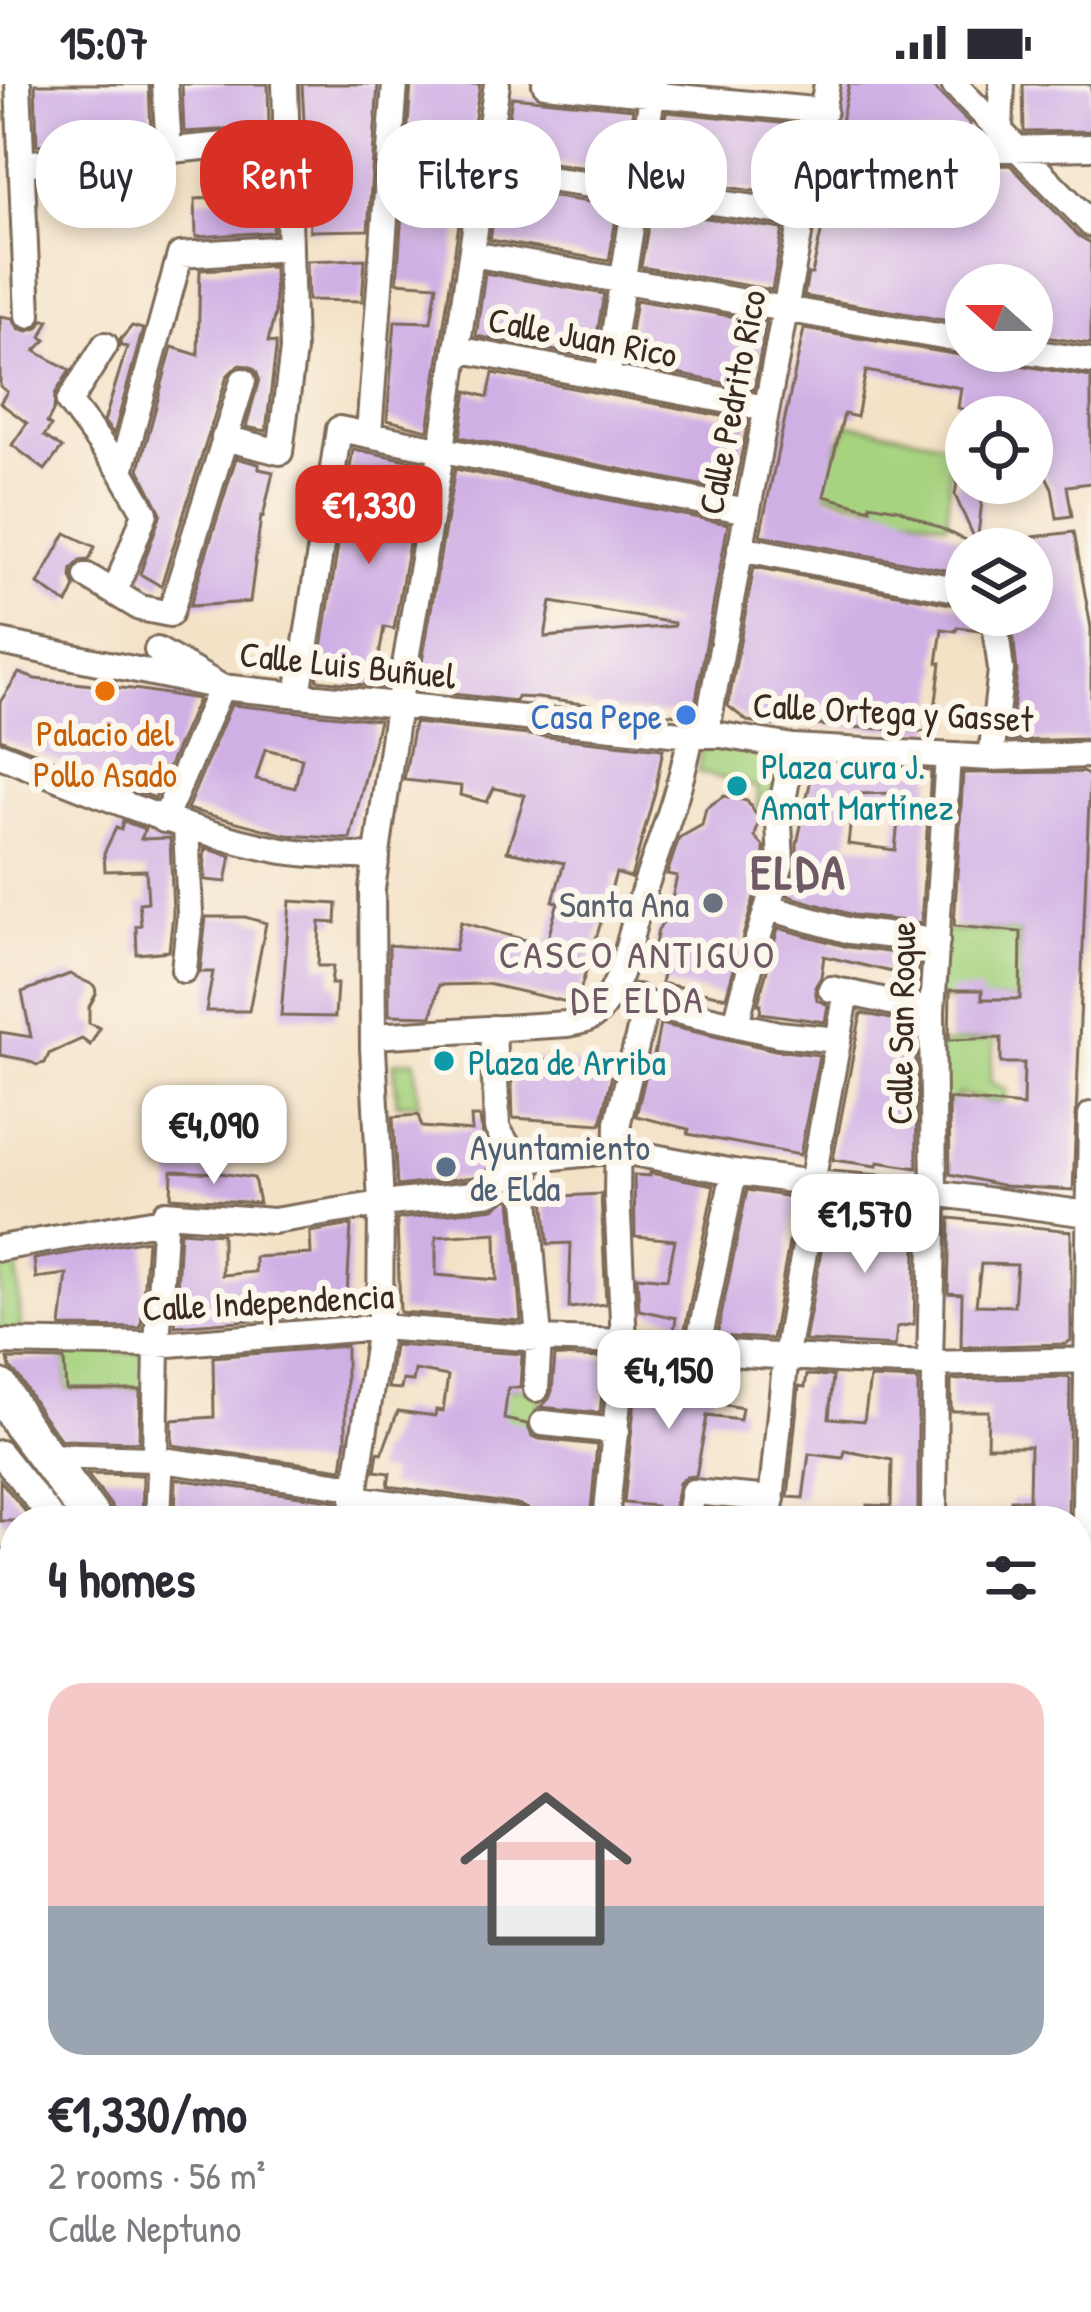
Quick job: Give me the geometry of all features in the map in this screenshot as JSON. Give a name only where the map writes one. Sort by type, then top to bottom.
[{"type":"street","points":[[18,84],[28,315]]},
{"type":"street","points":[[165,84],[167,120]]},
{"type":"street","points":[[285,84],[286,120]]},
{"type":"street","points":[[369,434],[395,84]]},
{"type":"street","points":[[492,120],[497,84]]},
{"type":"street","points":[[545,84],[653,89],[824,112]]},
{"type":"street","name":"Calle Pedrito Rico","points":[[822,120],[827,84]]},
{"type":"street","points":[[963,93],[998,84],[1000,120]]},
{"type":"street","points":[[648,120],[653,89]]},
{"type":"street","points":[[963,93],[991,120]]},
{"type":"street","points":[[1000,129],[1091,224]]},
{"type":"street","points":[[1000,149],[1091,147]]},
{"type":"street","points":[[21,164],[36,163]]},
{"type":"street","points":[[224,438],[280,452],[293,350],[289,228]]},
{"type":"street","points":[[353,1502],[380,1328],[372,889],[476,228]]},
{"type":"street","points":[[608,377],[632,228]]},
{"type":"street","name":"Calle Pedrito Rico","points":[[620,978],[640,901],[698,735],[740,548],[801,228]]},
{"type":"street","points":[[121,471],[180,255],[290,248]]},
{"type":"street","points":[[472,254],[945,338]]},
{"type":"street","points":[[105,345],[69,402],[121,471],[145,513],[115,592]]},
{"type":"street","name":"Calle Juan Rico","points":[[458,349],[766,408]]},
{"type":"street","points":[[1053,355],[1091,361]]},
{"type":"street","points":[[87,576],[140,608],[170,614],[243,381]]},
{"type":"street","points":[[298,695],[339,429],[747,512]]},
{"type":"street","points":[[740,548],[945,586]]},
{"type":"street","points":[[991,758],[1001,670],[997,636]]},
{"type":"street","name":"Calle Luis Buñuel","points":[[0,642],[221,687],[698,735]]},
{"type":"street","points":[[157,650],[221,687],[175,823],[190,914],[184,970]]},
{"type":"street","name":"Calle Ortega y Gasset","points":[[698,735],[793,747],[948,756],[1091,755]]},
{"type":"street","points":[[736,1024],[781,864],[779,822],[793,747]]},
{"type":"street","points":[[0,754],[175,823],[289,852],[377,857]]},
{"type":"street","name":"Calle San Roque","points":[[934,1506],[932,1011],[948,756]]},
{"type":"street","points":[[769,908],[850,931],[937,941]]},
{"type":"street","points":[[373,1036],[583,1022],[598,1013],[620,978],[646,1004],[778,1034],[838,1040]]},
{"type":"street","points":[[770,1506],[787,1355],[838,1040],[839,991],[932,1011]]},
{"type":"street","points":[[608,1506],[625,1342],[617,1122],[646,1004]]},
{"type":"street","points":[[494,1028],[497,1128],[522,1161],[539,1340],[536,1389]]},
{"type":"street","points":[[1086,1506],[1091,1115]]},
{"type":"street","points":[[0,1249],[164,1217],[273,1221],[492,1192],[522,1161],[617,1150],[814,1184],[934,1193],[1088,1214]]},
{"type":"street","points":[[697,1351],[734,1172]]},
{"type":"street","points":[[159,1506],[157,1345],[164,1217]]},
{"type":"street","name":"Calle Independencia","points":[[0,1342],[157,1345],[380,1328],[933,1364],[1090,1360]]},
{"type":"street","points":[[0,1388],[83,1506]]},
{"type":"street","points":[[543,1423],[617,1431]]},
{"type":"street","points":[[0,1454],[42,1506]]},
{"type":"street","points":[[45,1456],[155,1459],[388,1506]]},
{"type":"street","points":[[691,1506],[693,1492],[753,1506]]},
{"type":"green space","points":[[849,424],[945,443],[947,524],[814,490]]},
{"type":"green space","points":[[702,738],[780,757],[780,779],[758,809],[758,788],[698,772]]},
{"type":"green space","points":[[937,931],[1019,931],[1021,999],[933,1002]]},
{"type":"green space","points":[[994,1038],[990,1082],[1006,1089],[1005,1100],[998,1103],[958,1094],[953,1108],[937,1103],[939,1045]]},
{"type":"green space","points":[[415,1060],[419,1103],[397,1104],[394,1062]]},
{"type":"green space","points":[[17,1258],[21,1332],[0,1332],[0,1260]]},
{"type":"green space","points":[[63,1350],[149,1353],[147,1390],[66,1390]]},
{"type":"green space","points":[[540,1388],[540,1430],[499,1427],[503,1389]]},
{"type":"building","points":[[35,84],[149,84],[150,120],[36,120]]},
{"type":"building","points":[[182,84],[268,84],[269,120],[200,120],[200,131],[184,132]]},
{"type":"building","points":[[302,84],[378,84],[368,230],[310,231],[353,228],[353,120],[304,120]]},
{"type":"building","points":[[411,84],[480,84],[475,120],[408,120]]},
{"type":"building","points":[[849,84],[930,84],[966,120],[841,120]]},
{"type":"building","points":[[1023,84],[1091,84],[1091,131],[1024,132]]},
{"type":"building","points":[[512,97],[633,109],[631,120],[585,120],[585,168],[561,164],[561,120],[508,120]]},
{"type":"building","points":[[666,112],[751,120],[751,191],[727,187],[727,120],[665,120]]},
{"type":"building","points":[[1000,165],[1010,165],[1091,243],[1091,344],[1053,338],[1053,264],[945,264],[945,320],[804,296],[822,228],[1000,228]]},
{"type":"building","points":[[561,198],[585,201],[585,228],[614,228],[609,261],[490,240],[492,228],[561,228]]},
{"type":"building","points":[[195,199],[200,199],[200,228],[273,228],[273,232],[196,237]]},
{"type":"building","points":[[727,221],[783,229],[772,290],[641,267],[648,228],[727,228]]},
{"type":"building","points":[[401,228],[458,228],[428,430],[387,420],[395,321],[431,322],[437,285],[397,282]]},
{"type":"building","points":[[365,259],[362,301],[308,300],[307,261]]},
{"type":"building","points":[[274,266],[275,313],[268,342],[276,343],[276,349],[266,431],[246,427],[259,379],[249,366],[238,365],[227,376],[161,586],[140,574],[161,513],[139,469],[172,347],[198,355],[200,270]]},
{"type":"building","points":[[485,273],[604,294],[593,358],[476,336]]},
{"type":"building","points":[[636,300],[766,322],[754,389],[626,364]]},
{"type":"building","points":[[0,316],[12,318],[19,329],[28,331],[49,320],[41,337],[46,340],[35,351],[70,370],[55,394],[47,423],[51,426],[44,436],[62,448],[45,470],[12,445],[27,423],[0,403],[7,392],[0,386]]},
{"type":"building","points":[[132,326],[143,329],[114,434],[104,422],[127,347],[120,340]]},
{"type":"building","points":[[804,329],[945,353],[945,372],[1053,371],[1091,377],[1091,483],[1067,486],[1072,516],[1057,518],[1053,494],[1053,396],[960,396],[961,388],[866,371],[857,417],[844,414],[824,496],[870,509],[870,504],[898,509],[945,530],[945,570],[760,535]]},
{"type":"building","points":[[493,373],[748,421],[734,492],[460,437],[467,391],[488,397]]},
{"type":"building","points":[[353,449],[423,463],[394,629],[384,627],[378,666],[387,667],[384,687],[317,680]]},
{"type":"building","points":[[236,458],[273,472],[261,516],[250,602],[190,606]]},
{"type":"building","points":[[455,469],[728,524],[693,716],[591,708],[537,698],[517,697],[516,701],[453,694],[454,685],[419,680]],"holes":[[[551,602],[674,626],[545,637]]]},
{"type":"building","points":[[959,504],[982,504],[979,528],[970,528]]},
{"type":"building","points":[[1074,532],[1091,628],[1091,739],[1010,741],[1017,671],[1013,636],[1053,636],[1053,534]]},
{"type":"building","points":[[66,533],[95,547],[89,560],[72,569],[75,587],[67,604],[38,584]]},
{"type":"building","points":[[754,567],[945,603],[932,732],[800,724],[800,714],[779,726],[747,721],[728,706]]},
{"type":"building","points":[[19,673],[35,679],[198,699],[155,798],[0,739],[0,702]]},
{"type":"building","points":[[231,705],[379,720],[350,839],[286,835],[187,809]],"holes":[[[265,749],[302,758],[295,788],[256,779]]]},
{"type":"building","points":[[414,723],[663,749],[631,878],[616,873],[576,1004],[487,984],[439,985],[432,1016],[389,1015],[389,945],[455,950],[461,922],[546,946],[564,863],[507,851],[525,795],[494,788],[487,802],[460,795],[461,786],[404,780]]},
{"type":"building","points":[[814,765],[931,771],[921,923],[853,915],[788,896],[797,869],[797,844]],"holes":[[[901,793],[895,850],[848,844],[854,794]]]},
{"type":"building","points":[[1082,772],[1090,776],[1073,1190],[1005,1186],[950,1174],[949,1099],[1023,1106],[1024,1063],[1001,1063],[1001,1038],[949,1040],[950,990],[982,990],[982,999],[1020,999],[1021,932],[954,926],[963,773]]},
{"type":"building","name":"Santa Ana","points":[[724,796],[747,801],[759,819],[755,837],[764,847],[764,862],[726,997],[661,983],[665,966],[655,944],[669,912],[677,876],[667,874],[679,838],[702,825],[706,808]]},
{"type":"building","points":[[123,821],[145,829],[141,839],[170,838],[173,914],[169,951],[137,954],[139,903],[148,902],[146,870],[105,871],[104,853]]},
{"type":"building","points":[[204,848],[231,856],[226,882],[205,880]]},
{"type":"building","points":[[290,901],[337,904],[336,923],[320,922],[318,966],[333,966],[335,1017],[281,1016]]},
{"type":"building","points":[[206,917],[245,917],[266,923],[249,1011],[206,1011],[213,972],[200,972]]},
{"type":"building","points":[[778,928],[848,947],[919,956],[917,982],[895,981],[896,973],[824,956],[815,987],[817,1000],[828,1005],[825,1022],[760,1013],[758,1004]]},
{"type":"building","points":[[70,974],[95,986],[89,1023],[100,1028],[90,1045],[82,1039],[37,1065],[0,1055],[0,1032],[31,1037],[22,992]]},
{"type":"building","points":[[861,1013],[916,1024],[917,1168],[833,1160]]},
{"type":"building","points":[[660,1024],[819,1055],[800,1155],[688,1134],[689,1129],[636,1116]]},
{"type":"building","points":[[511,1059],[614,1066],[601,1124],[513,1118]]},
{"type":"building","points":[[418,1115],[422,1127],[472,1131],[471,1117],[480,1117],[482,1136],[492,1152],[491,1166],[483,1176],[397,1186],[393,1117]]},
{"type":"building","points":[[172,1171],[254,1178],[259,1203],[171,1197]]},
{"type":"building","points":[[650,1173],[714,1185],[684,1333],[674,1331],[676,1318],[639,1310],[637,1276],[667,1279],[675,1240],[635,1236],[634,1175]]},
{"type":"building","points":[[747,1190],[797,1198],[772,1339],[717,1336]]},
{"type":"building","points":[[601,1194],[606,1304],[569,1308],[571,1243],[548,1244],[544,1197]]},
{"type":"building","points":[[511,1199],[521,1321],[400,1312],[397,1219],[494,1208]],"holes":[[[496,1233],[497,1280],[436,1275],[436,1237]]]},
{"type":"building","points":[[830,1201],[917,1212],[914,1324],[897,1327],[895,1346],[805,1341]]},
{"type":"building","points":[[950,1218],[1071,1231],[1071,1340],[1066,1344],[961,1347],[962,1294],[948,1293]],"holes":[[[981,1264],[1017,1265],[1014,1306],[976,1305]]]},
{"type":"building","points":[[351,1225],[346,1313],[175,1326],[180,1231],[222,1234],[222,1275],[255,1272],[255,1257],[311,1254],[310,1232]]},
{"type":"building","points":[[147,1240],[141,1328],[61,1327],[67,1274],[36,1278],[34,1259]]},
{"type":"building","points":[[394,1345],[522,1354],[520,1388],[508,1388],[504,1419],[527,1424],[532,1436],[540,1439],[597,1445],[591,1506],[521,1506],[388,1486],[390,1473],[375,1471],[378,1452],[382,1453],[398,1411],[435,1416],[436,1410],[443,1411],[448,1376],[415,1370],[413,1381],[403,1380],[401,1389],[388,1388]]},
{"type":"building","points":[[346,1346],[342,1469],[172,1445],[172,1420],[214,1417],[213,1357]]},
{"type":"building","points":[[555,1356],[606,1358],[600,1413],[540,1407],[552,1391]]},
{"type":"building","points":[[8,1359],[64,1360],[66,1390],[140,1390],[139,1442],[61,1440]]},
{"type":"building","points":[[639,1360],[714,1369],[711,1402],[742,1408],[740,1420],[707,1416],[696,1476],[679,1483],[675,1506],[624,1503]]},
{"type":"building","points":[[807,1375],[833,1376],[829,1418],[864,1421],[870,1378],[918,1380],[918,1506],[891,1506],[892,1460],[845,1451],[843,1458],[809,1454],[803,1498],[788,1497],[799,1386],[805,1387]]},
{"type":"building","points":[[1070,1379],[1068,1506],[1011,1506],[1011,1500],[1029,1500],[1030,1446],[987,1446],[988,1411],[951,1411],[951,1380]]},
{"type":"building","points":[[87,1474],[143,1475],[142,1506],[111,1506]]},
{"type":"building","points":[[176,1479],[337,1501],[336,1506],[175,1506]]},
{"type":"building","points":[[0,1480],[21,1506],[0,1506]]},
{"type":"place","name":"Palacio del Pollo Asado","points":[[105,691]]},
{"type":"place","name":"Casa Pepe","points":[[686,715]]},
{"type":"place","name":"Plaza cura J. Amat Martínez","points":[[737,786]]},
{"type":"place","name":"Santa Ana","points":[[713,903]]},
{"type":"place","name":"Plaza de Arriba","points":[[444,1061]]},
{"type":"place","name":"Ayuntamiento de Elda","points":[[446,1167]]},
{"type":"district","name":"ELDA","points":[[799,871]]},
{"type":"district","name":"CASCO ANTIGUO DE ELDA","points":[[638,976]]}]
